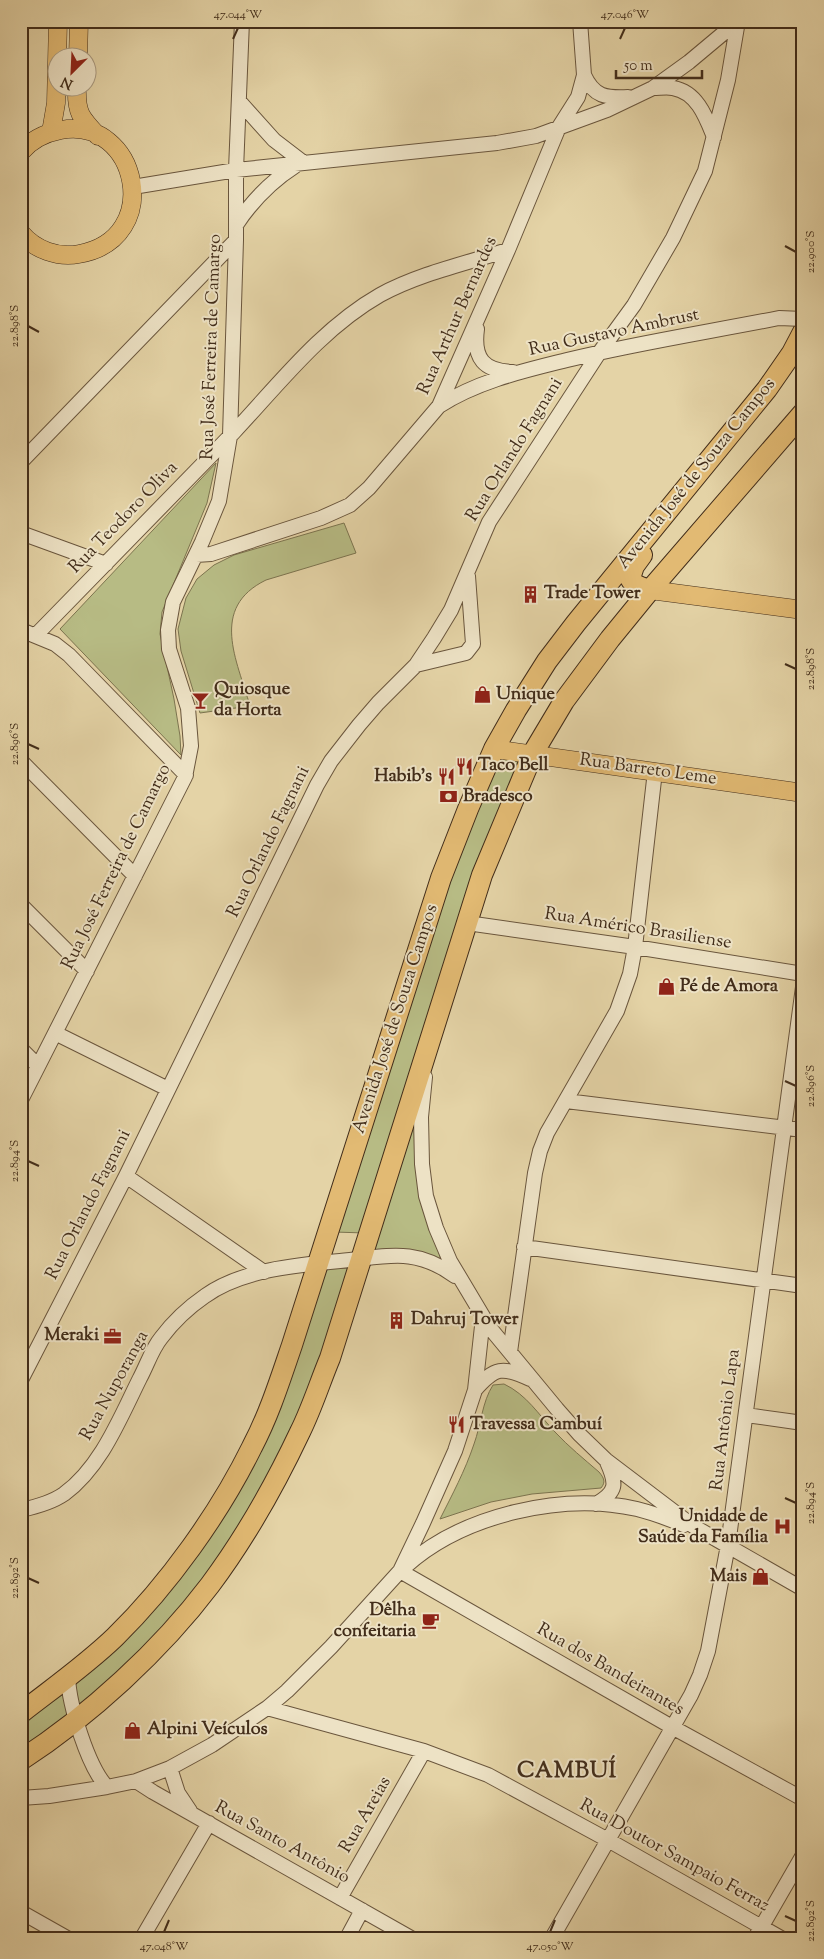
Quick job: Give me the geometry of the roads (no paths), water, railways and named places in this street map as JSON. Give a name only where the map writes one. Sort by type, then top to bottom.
[{"type":"highway","name":"Avenida José de Souza Campos","points":[[21,1713],[68,1677],[115,1637],[166,1580],[204,1528],[252,1448],[267,1416],[292,1346],[441,878],[494,749],[547,661],[767,389],[792,353],[803,332]]},
{"type":"highway","name":"Avenida José de Souza Campos","points":[[21,1760],[77,1720],[142,1661],[210,1585],[235,1549],[301,1431],[330,1358],[482,875],[533,754],[564,701],[604,647],[650,590],[803,413]]},
{"type":"highway","points":[[650,590],[633,582],[630,578],[631,572],[662,527],[681,494]]},
{"type":"main road","points":[[51,132],[56,103],[58,21]]},
{"type":"main road","points":[[78,48],[79,21]]},
{"type":"main road","points":[[25,243],[50,253],[71,256],[91,252],[110,242],[124,227],[132,208],[133,187],[128,166],[116,148],[99,136],[83,119],[76,104],[76,98]]},
{"type":"main road","points":[[22,150],[36,139],[51,132],[67,129],[83,130],[99,136]]},
{"type":"main road","points":[[650,590],[803,610]]},
{"type":"main road","name":"Rua Barreto Leme","points":[[494,749],[803,793]]},
{"type":"street","name":"Rua José Ferreira de Camargo","points":[[21,1100],[186,775],[191,746],[188,708],[169,650],[168,630],[172,602],[196,555],[219,501],[230,436],[236,240],[236,170],[242,21]]},
{"type":"street","name":"Rua Arthur Bernardes","points":[[196,555],[211,554],[320,518],[350,505],[369,488],[440,406],[559,127],[578,97],[584,75],[580,21]]},
{"type":"street","points":[[133,187],[236,170],[497,143],[536,136],[607,110],[653,88],[689,62],[738,21]]},
{"type":"street","name":"Rua Orlando Fagnani","points":[[21,1380],[126,1176],[317,785],[331,761],[366,718],[416,665],[451,610],[489,522],[599,352],[634,305],[673,238],[705,171],[728,80],[738,21]]},
{"type":"street","points":[[584,75],[589,86],[596,93],[608,97],[631,97]]},
{"type":"street","points":[[653,88],[674,88],[685,93],[696,102],[706,116],[714,137]]},
{"type":"street","points":[[239,101],[274,140],[301,163]]},
{"type":"street","points":[[236,225],[247,208],[264,190],[283,173],[301,163]]},
{"type":"street","points":[[21,462],[236,240]]},
{"type":"street","name":"Rua Teodoro Oliva","points":[[36,635],[318,344],[343,321],[380,295],[411,281],[508,250]]},
{"type":"street","points":[[479,316],[476,339],[477,352],[481,360],[488,368],[498,372],[519,373]]},
{"type":"street","name":"Rua Gustavo Ambrust","points":[[440,406],[454,397],[483,384],[599,352],[779,318],[803,319]]},
{"type":"street","points":[[21,533],[106,564]]},
{"type":"street","points":[[416,665],[466,653],[473,644],[468,570]]},
{"type":"street","points":[[21,630],[36,635],[70,654],[186,775]]},
{"type":"street","points":[[21,761],[135,876]]},
{"type":"street","points":[[510,1352],[524,1248],[540,1151],[547,1133],[617,1011],[630,974],[635,947],[655,771]]},
{"type":"street","points":[[21,906],[87,972]]},
{"type":"street","name":"Rua Américo Brasiliense","points":[[467,923],[803,974]]},
{"type":"street","name":"Rua Antônio Lapa","points":[[552,1938],[691,1695],[708,1651],[728,1545],[762,1280],[803,987]]},
{"type":"street","points":[[56,1033],[168,1090]]},
{"type":"street","points":[[428,1044],[421,1117],[422,1164],[426,1196],[436,1228],[460,1280],[487,1323],[579,1434],[606,1460],[701,1531]]},
{"type":"street","points":[[21,1049],[38,1066]]},
{"type":"street","points":[[566,1101],[803,1130]]},
{"type":"street","points":[[126,1176],[264,1272]]},
{"type":"street","points":[[524,1248],[803,1286]]},
{"type":"street","name":"Rua Nuporanga","points":[[21,1510],[40,1505],[63,1495],[84,1475],[119,1420],[160,1338],[206,1295],[245,1277],[264,1272],[297,1265],[361,1260],[392,1255],[412,1256],[440,1266],[460,1280]]},
{"type":"street","points":[[487,1323],[499,1325],[514,1315]]},
{"type":"street","points":[[400,1571],[455,1451],[475,1390],[487,1323]]},
{"type":"street","points":[[475,1390],[488,1375],[496,1370],[517,1373],[533,1380]]},
{"type":"street","points":[[746,1416],[803,1423]]},
{"type":"street","points":[[596,1504],[612,1492],[614,1484],[614,1476],[606,1460]]},
{"type":"street","points":[[21,1798],[49,1796],[136,1781],[170,1768],[212,1745],[267,1708],[287,1691],[400,1571],[420,1553],[447,1536],[514,1512],[553,1506],[596,1504],[636,1509],[701,1531],[803,1589]]},
{"type":"street","points":[[423,1523],[429,1531],[436,1535],[447,1536]]},
{"type":"street","name":"Rua dos Bandeirantes","points":[[400,1571],[672,1727],[803,1799]]},
{"type":"street","points":[[68,1677],[72,1706],[95,1770],[107,1787]]},
{"type":"street","name":"Rua Doutor Sampaio Ferraz","points":[[267,1708],[424,1751],[488,1774],[608,1840],[759,1932],[781,1938]]},
{"type":"street","name":"Rua Areias","points":[[340,1898],[424,1751]]},
{"type":"street","points":[[170,1768],[178,1793],[194,1815]]},
{"type":"street","name":"Rua Santo Antônio","points":[[136,1781],[411,1938]]},
{"type":"street","points":[[142,1938],[209,1824]]},
{"type":"street","points":[[759,1932],[803,1855]]},
{"type":"street","points":[[347,1938],[362,1910]]},
{"type":"street","points":[[21,1912],[67,1938]]},
{"type":"place","name":"Trade Tower","points":[[530,594]]},
{"type":"place","name":"Unique","points":[[482,695]]},
{"type":"place","name":"Quiosque da Horta","points":[[200,700]]},
{"type":"place","name":"Taco Bell","points":[[464,766]]},
{"type":"place","name":"Habib's","points":[[446,777]]},
{"type":"place","name":"Bradesco","points":[[449,797]]},
{"type":"place","name":"Pé de Amora","points":[[666,987]]},
{"type":"place","name":"Dahruj Tower","points":[[397,1320]]},
{"type":"place","name":"Meraki","points":[[113,1336]]},
{"type":"place","name":"Travessa Cambuí","points":[[456,1425]]},
{"type":"place","name":"Unidade de Saúde da Família","points":[[782,1527]]},
{"type":"place","name":"Mais","points":[[761,1577]]},
{"type":"place","name":"Dêlha confeitaria","points":[[430,1621]]},
{"type":"place","name":"Alpini Veículos","points":[[133,1730]]},
{"type":"district","name":"CAMBUÍ","points":[[567,1772]]}]
